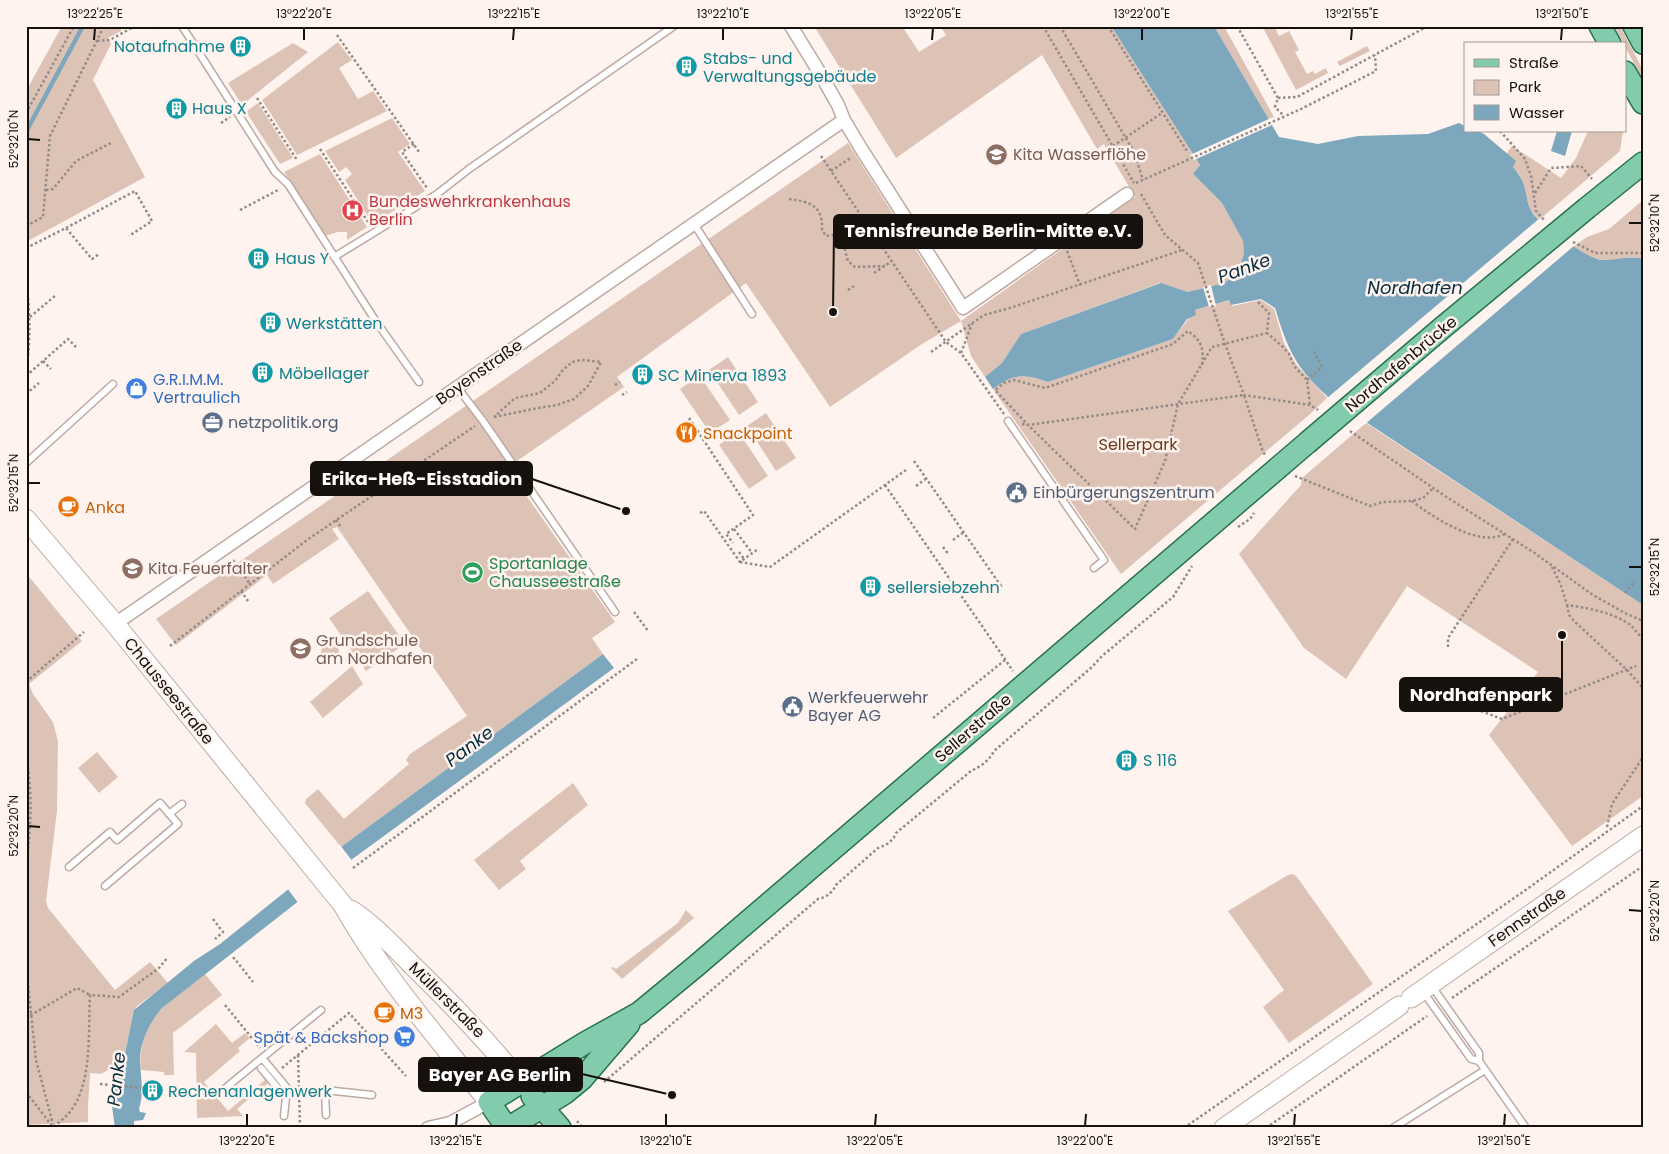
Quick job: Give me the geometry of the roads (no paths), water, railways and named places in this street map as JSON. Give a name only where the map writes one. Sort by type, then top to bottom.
[{"type":"main road","points":[[1600,26],[1609,42]]},
{"type":"main road","points":[[1634,26],[1643,43]]},
{"type":"main road","points":[[1626,74],[1643,103]]},
{"type":"main road","name":"Nordhafenbrücke","points":[[1307,443],[1429,339],[1643,164]]},
{"type":"main road","name":"Sellerstraße","points":[[488,1102],[639,1012],[696,966],[1307,443]]},
{"type":"main road","name":"Chausseestraße","points":[[26,519],[115,624],[319,874]]},
{"type":"main road","name":"Fennstraße","points":[[1224,1128],[1643,836]]},
{"type":"main road","name":"Müllerstraße","points":[[319,874],[344,905],[354,925],[412,1006],[507,1128]]},
{"type":"main road","name":"Müllerstraße","points":[[344,905],[376,930],[487,1041],[541,1107],[568,1124]]},
{"type":"main road","name":"Sellerstraße","points":[[507,1128],[565,1093],[582,1079],[639,1012]]},
{"type":"street","points":[[791,26],[821,75],[862,150],[963,308],[1133,193]]},
{"type":"street","name":"Boyenstraße","points":[[115,624],[844,120]]},
{"type":"street","points":[[428,1128],[450,1123],[488,1102]]},
{"type":"lane","points":[[182,26],[275,172],[288,184],[375,320],[419,382]]},
{"type":"lane","points":[[334,257],[433,196],[674,26]]},
{"type":"lane","points":[[212,72],[218,65]]},
{"type":"lane","points":[[694,224],[752,314]]},
{"type":"lane","points":[[26,463],[113,384]]},
{"type":"lane","points":[[457,387],[483,421],[615,612]]},
{"type":"lane","points":[[1008,421],[1104,560],[1094,568]]},
{"type":"lane","points":[[69,867],[110,832],[117,840],[160,803],[178,824],[105,886]]},
{"type":"lane","points":[[169,814],[182,804]]},
{"type":"lane","points":[[1415,994],[1445,1004],[1479,1053],[1479,1061],[1526,1128]]},
{"type":"lane","points":[[1415,994],[1436,1010],[1471,1059],[1479,1061]]},
{"type":"lane","points":[[222,1091],[321,1010]]},
{"type":"lane","points":[[262,1058],[287,1088],[284,1116]]},
{"type":"lane","points":[[261,1068],[286,1098]]},
{"type":"lane","points":[[1394,1128],[1486,1070]]},
{"type":"lane","points":[[326,1115],[325,1090],[372,1095]]},
{"type":"water","name":"Nordhafen","points":[[1111,26],[1214,26],[1279,137],[1318,144],[1358,136],[1428,134],[1459,123],[1464,126],[1464,132],[1480,132],[1516,161],[1513,167],[1522,181],[1530,209],[1544,225],[1594,258],[1601,260],[1643,259],[1643,605],[1328,397],[1300,367],[1294,357],[1275,308],[1261,299],[1231,305],[1229,300],[1195,310],[1196,315],[1187,319],[1173,339],[1048,382],[1032,377],[1019,376],[1007,380],[993,389],[985,377],[1002,363],[1021,334],[1161,283],[1188,292],[1224,283],[1237,274],[1244,254],[1243,241],[1222,203],[1193,174],[1200,165]]},
{"type":"water","points":[[1557,132],[1572,132],[1565,156],[1551,151]]},
{"type":"water","name":"Panke","points":[[603,654],[614,668],[351,860],[162,1008],[153,1019],[141,1048],[142,1092],[139,1109],[140,1112],[146,1113],[143,1120],[134,1121],[134,1128],[115,1128],[111,1099],[113,1078],[124,1058],[134,1010],[341,847]]},
{"type":"waterway","points":[[26,154],[27,130],[83,26]]},
{"type":"place","name":"Notaufnahme","points":[[241,46]]},
{"type":"place","name":"Stabs- und Verwaltungsgebäude","points":[[687,67]]},
{"type":"place","name":"Haus X","points":[[176,108]]},
{"type":"place","name":"Kita Wasserflöhe","points":[[997,154]]},
{"type":"place","name":"Bundeswehrkrankenhaus Berlin","points":[[353,210]]},
{"type":"place","name":"Haus Y","points":[[259,258]]},
{"type":"place","name":"Tennisfreunde Berlin-Mitte e.V.","points":[[833,312]]},
{"type":"place","name":"Werkstätten","points":[[270,323]]},
{"type":"place","name":"Möbellager","points":[[263,373]]},
{"type":"place","name":"SC Minerva 1893","points":[[642,375]]},
{"type":"place","name":"G.R.I.M.M. Vertraulich","points":[[137,388]]},
{"type":"place","name":"netzpolitik.org","points":[[212,422]]},
{"type":"place","name":"Snackpoint","points":[[687,433]]},
{"type":"place","name":"Einbürgerungszentrum","points":[[1017,492]]},
{"type":"place","name":"Anka","points":[[69,507]]},
{"type":"place","name":"Erika-Heß-Eisstadion","points":[[626,511]]},
{"type":"place","name":"Kita Feuerfalter","points":[[132,568]]},
{"type":"place","name":"Sportanlage Chausseestraße","points":[[473,572]]},
{"type":"place","name":"sellersiebzehn","points":[[871,587]]},
{"type":"place","name":"Nordhafenpark","points":[[1562,635]]},
{"type":"place","name":"Grundschule am Nordhafen","points":[[300,649]]},
{"type":"place","name":"Werkfeuerwehr Bayer AG","points":[[792,706]]},
{"type":"place","name":"S 116","points":[[1127,760]]},
{"type":"place","name":"M3","points":[[384,1013]]},
{"type":"place","name":"Spät & Backshop","points":[[405,1037]]},
{"type":"place","name":"Rechenanlagenwerk","points":[[152,1091]]},
{"type":"place","name":"Bayer AG Berlin","points":[[672,1095]]},
{"type":"park label","name":"Sellerpark","points":[[1138,444]]}]
